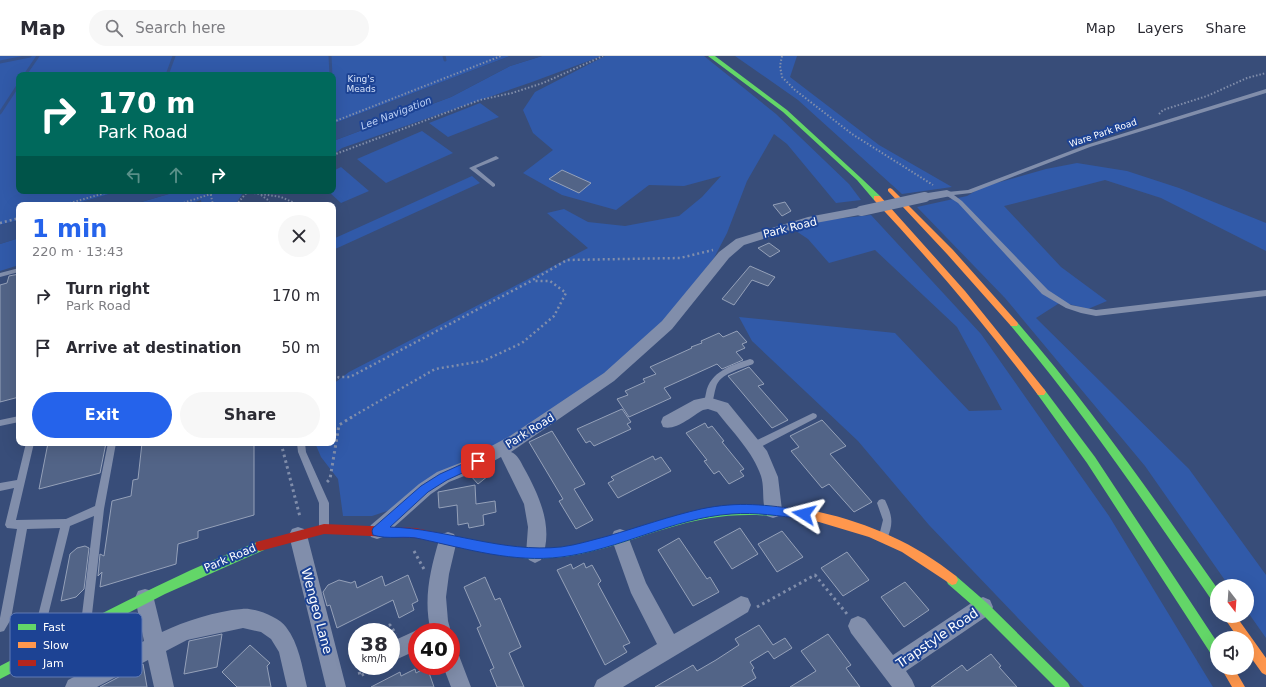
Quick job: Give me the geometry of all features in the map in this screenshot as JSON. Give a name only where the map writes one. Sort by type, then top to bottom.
[{"type":"main road","points":[[711,56],[785,111],[859,180],[932,257],[1013,355],[1091,460],[1210,642]]},
{"type":"main road","points":[[881,181],[950,252],[1036,349],[1118,456],[1210,588]]},
{"type":"main road","name":"Trapstyle Road","points":[[377,531],[416,533],[514,553],[535,554],[562,552],[701,514],[730,509],[753,508],[819,517],[856,528],[899,544],[946,575],[982,607],[1064,687]]},
{"type":"main road","name":"Park Road","points":[[115,613],[221,561],[266,543],[324,529],[377,531]]},
{"type":"main road","points":[[1254,651],[1266,669]]},
{"type":"main road","name":"Park Road","points":[[0,673],[10,668]]},
{"type":"main road","points":[[1231,675],[1239,687]]},
{"type":"street","name":"Park Road","points":[[377,531],[425,489],[443,477],[466,468],[516,441],[609,377],[667,325],[724,255],[740,242],[808,221],[925,197],[947,194]]},
{"type":"street","points":[[669,422],[694,406],[708,403],[722,407],[754,446],[764,461],[770,477],[773,510]]},
{"type":"street","points":[[509,458],[524,485],[534,511],[538,533],[535,554]]},
{"type":"street","name":"Wengeo Lane","points":[[301,535],[336,687]]},
{"type":"street","points":[[620,537],[638,587],[670,647]]},
{"type":"street","points":[[438,623],[438,577],[448,540]]},
{"type":"street","points":[[144,598],[164,687]]},
{"type":"street","points":[[604,687],[741,605]]},
{"type":"street","name":"Trapstyle Road","points":[[891,669],[982,607]]},
{"type":"street","points":[[142,654],[185,631],[243,618],[255,620],[272,626],[283,639],[288,648],[297,687]]},
{"type":"street","name":"Trapstyle Road","points":[[858,626],[905,687]]},
{"type":"street","points":[[457,675],[461,687]]},
{"type":"street","points":[[75,687],[95,677]]},
{"type":"lane","name":"Ware Park Road","points":[[947,194],[969,192],[1088,146],[1266,91]]},
{"type":"lane","points":[[493,185],[472,168],[496,158]]},
{"type":"lane","points":[[947,194],[960,202],[1045,292],[1060,304],[1077,311],[1096,313],[1266,293]]},
{"type":"lane","points":[[0,275],[16,271]]},
{"type":"lane","points":[[708,403],[713,384],[716,380],[723,374],[750,362]]},
{"type":"lane","points":[[754,446],[813,416]]},
{"type":"lane","points":[[0,423],[16,420]]},
{"type":"lane","points":[[29,446],[10,525],[66,523],[99,509]]},
{"type":"lane","points":[[88,613],[99,509],[111,446]]},
{"type":"lane","points":[[301,446],[302,452],[319,488],[324,503],[324,529]]},
{"type":"lane","points":[[0,487],[19,483]]},
{"type":"lane","points":[[882,503],[888,520],[884,538]]},
{"type":"lane","points":[[44,613],[66,523]]},
{"type":"lane","points":[[0,627],[6,619],[22,524]]},
{"type":"path","points":[[336,121],[501,56]]},
{"type":"path","points":[[336,154],[480,100],[505,97],[528,89],[559,77],[603,56]]},
{"type":"path","points":[[782,56],[780,66],[782,77],[795,90],[852,134],[947,194]]},
{"type":"path","points":[[1157,116],[1163,110],[1207,96],[1247,78],[1266,73]]},
{"type":"path","points":[[74,202],[102,194]]},
{"type":"path","points":[[186,202],[211,194]]},
{"type":"path","points":[[239,202],[245,194]]},
{"type":"path","points":[[256,194],[295,202]]},
{"type":"path","points":[[261,195],[269,202]]},
{"type":"path","points":[[0,223],[16,219]]},
{"type":"path","points":[[336,378],[350,377],[531,281],[567,260],[680,258],[740,242]]},
{"type":"path","points":[[336,442],[339,424],[435,369],[483,361],[522,343],[554,316],[566,293],[550,281],[531,281]]},
{"type":"path","points":[[282,446],[301,535]]},
{"type":"path","points":[[319,488],[330,479],[335,446]]},
{"type":"path","points":[[412,546],[426,576]]},
{"type":"path","points":[[741,605],[756,608],[815,576],[858,626]]},
{"type":"green space","name":"King's Meads","points":[[0,56],[510,56],[336,123],[336,72],[16,72],[16,194],[110,194],[82,202],[16,202],[16,221],[0,225]]},
{"type":"green space","points":[[542,56],[602,56],[342,148],[336,153],[336,140],[451,97],[510,66]]},
{"type":"green space","points":[[605,56],[704,56],[776,114],[849,184],[861,200],[836,203],[787,144],[774,134],[747,181],[727,233],[714,258],[665,324],[598,381],[525,434],[390,510],[372,516],[343,516],[338,479],[321,457],[316,446],[336,446],[336,382],[349,372],[588,248],[547,213],[564,209],[588,222],[625,226],[679,216],[702,197],[721,176],[684,186],[649,185],[616,210],[562,195],[523,173],[553,150],[533,133],[523,110],[535,92]]},
{"type":"green space","points":[[735,56],[797,56],[790,77],[879,145],[952,187],[902,194],[798,100]]},
{"type":"green space","points":[[480,103],[499,117],[448,137],[429,123]]},
{"type":"green space","points":[[422,131],[453,153],[386,183],[357,159]]},
{"type":"green space","points":[[1077,163],[1127,171],[1179,188],[1266,223],[1266,251],[1161,198],[1105,180],[1004,206],[1061,267],[1107,301],[1088,309],[1061,302],[1036,318],[1189,469],[1266,575],[1266,638],[1254,621],[1254,579],[1224,579],[1145,466],[1005,298],[917,207],[967,196],[982,187],[1046,169]]},
{"type":"green space","points":[[341,167],[369,191],[341,203],[331,194],[336,194],[336,170]]},
{"type":"green space","points":[[472,176],[480,183],[336,249],[336,238]]},
{"type":"green space","points":[[169,194],[242,194],[237,202],[201,202],[201,200],[195,202],[141,202]]},
{"type":"green space","points":[[871,215],[981,334],[1109,516],[1213,687],[1084,687],[929,525],[858,441],[752,341],[739,317],[895,333],[969,411],[1002,410],[957,327],[875,250],[829,263],[808,239],[793,229],[795,227],[826,220]]},
{"type":"green space","points":[[16,239],[16,266],[0,271],[0,244]]},
{"type":"water","name":"Lee Navigation","points":[[510,56],[542,56],[510,66],[451,97],[336,140],[336,123]]},
{"type":"water","points":[[110,194],[169,194],[141,202],[82,202]]},
{"type":"water","points":[[16,221],[16,239],[0,244],[0,225]]},
{"type":"building","points":[[562,170],[591,183],[579,193],[549,179]]},
{"type":"building","points":[[785,202],[791,211],[782,216],[773,205]]},
{"type":"building","points":[[769,243],[780,251],[770,257],[758,248]]},
{"type":"building","points":[[750,266],[775,277],[768,286],[752,280],[734,305],[722,299]]},
{"type":"building","points":[[16,275],[16,398],[0,402],[0,285],[7,283],[9,276]]},
{"type":"building","points":[[737,331],[747,342],[742,344],[745,348],[736,352],[743,360],[722,369],[717,364],[664,388],[671,398],[629,417],[617,399],[628,395],[625,391],[645,382],[643,379],[656,374],[650,367],[692,348],[691,347],[702,343],[701,341],[719,333],[723,337]]},
{"type":"building","points":[[749,367],[764,384],[758,386],[788,420],[772,428],[728,376]]},
{"type":"building","points":[[622,409],[631,422],[627,424],[631,429],[594,446],[590,441],[586,443],[577,429]]},
{"type":"building","points":[[822,420],[846,446],[830,454],[872,502],[854,512],[829,484],[822,488],[791,451],[799,447],[790,436]]},
{"type":"building","points":[[705,423],[708,428],[712,426],[724,441],[722,442],[744,469],[740,471],[744,476],[729,484],[719,471],[714,474],[704,461],[707,460],[686,433]]},
{"type":"building","points":[[552,431],[585,484],[574,489],[593,520],[576,529],[559,501],[563,499],[529,442]]},
{"type":"building","points":[[47,446],[105,446],[100,473],[39,489]]},
{"type":"building","points":[[142,446],[254,446],[254,515],[198,531],[198,538],[178,544],[176,564],[100,587],[102,572],[98,576],[100,554],[104,556],[112,501],[131,496],[133,480],[138,479]]},
{"type":"building","points":[[653,456],[655,460],[661,457],[671,471],[618,498],[608,483],[614,480],[611,477]]},
{"type":"building","points":[[482,469],[488,476],[478,484],[470,475]]},
{"type":"building","points":[[475,485],[476,504],[495,501],[496,512],[483,515],[484,525],[469,528],[468,523],[458,525],[457,505],[439,508],[438,492]]},
{"type":"building","points":[[740,528],[758,554],[732,569],[714,542]]},
{"type":"building","points":[[782,531],[803,557],[777,572],[758,544]]},
{"type":"building","points":[[679,538],[707,579],[710,577],[719,592],[693,606],[658,550]]},
{"type":"building","points":[[85,546],[89,548],[84,589],[76,597],[61,601],[70,554],[77,548]]},
{"type":"building","points":[[847,552],[869,580],[843,596],[821,568]]},
{"type":"building","points":[[584,563],[586,568],[592,565],[601,581],[598,584],[630,643],[623,646],[627,652],[605,665],[557,570],[571,564],[573,569]]},
{"type":"building","points":[[408,575],[418,601],[412,604],[414,610],[399,618],[393,600],[337,628],[330,605],[327,606],[323,592],[328,585],[339,580],[351,583],[355,581],[357,588],[382,576],[385,586]]},
{"type":"building","points":[[485,577],[495,600],[500,598],[521,647],[509,653],[524,687],[497,687],[490,670],[494,668],[477,628],[481,626],[464,587]]},
{"type":"building","points":[[905,582],[929,610],[904,627],[881,597]]},
{"type":"building","points":[[759,625],[773,645],[785,638],[792,648],[774,659],[768,651],[750,662],[754,668],[752,670],[756,678],[741,687],[655,687],[693,665],[697,671],[716,660],[739,645],[735,639]]},
{"type":"building","points":[[222,634],[217,667],[184,674],[189,641]]},
{"type":"building","points":[[828,634],[851,665],[846,668],[860,687],[790,687],[816,671],[801,651]]},
{"type":"building","points":[[250,645],[270,663],[267,666],[271,687],[237,687],[222,672]]},
{"type":"building","points":[[991,654],[1001,666],[999,667],[1017,687],[931,687],[962,665],[967,671]]},
{"type":"building","points":[[142,665],[147,687],[100,687],[119,677],[142,677]]},
{"type":"building","points":[[400,672],[401,676],[408,672],[408,675],[430,675],[434,687],[371,687],[394,675],[400,675]]},
{"type":"waterway","points":[[0,62],[30,56]]},
{"type":"waterway","points":[[27,72],[38,56]]},
{"type":"waterway","points":[[168,72],[174,56]]},
{"type":"waterway","points":[[330,56],[331,72]]},
{"type":"waterway","points":[[444,56],[445,60]]},
{"type":"waterway","points":[[0,113],[16,89]]},
{"type":"traffic: fast","points":[[711,56],[785,111],[859,179],[877,198]]},
{"type":"traffic: fast","points":[[1014,324],[1042,356],[1094,424],[1210,588]]},
{"type":"traffic: fast","points":[[1041,392],[1091,460],[1210,642]]},
{"type":"traffic: fast","points":[[467,544],[515,552],[539,554],[563,552],[615,539],[693,516],[746,509],[773,511]]},
{"type":"traffic: fast","points":[[116,613],[194,574],[260,546]]},
{"type":"traffic: fast","points":[[952,580],[983,607],[1064,687]]},
{"type":"traffic: fast","points":[[0,673],[10,668]]},
{"type":"traffic: slow","points":[[890,190],[950,252],[1014,324]]},
{"type":"traffic: slow","points":[[877,198],[962,293],[1041,392]]},
{"type":"traffic: slow","points":[[773,511],[819,517],[837,521],[872,533],[889,540],[922,558],[952,580]]},
{"type":"traffic: slow","points":[[1234,623],[1240,631]]},
{"type":"traffic: slow","points":[[1254,651],[1266,669]]},
{"type":"traffic: slow","points":[[1231,675],[1239,687]]},
{"type":"traffic: jam","points":[[260,546],[324,529],[416,533],[467,544]]},
{"type":"route","points":[[478,461],[466,468],[443,477],[425,489],[377,531],[416,533],[514,553],[535,554],[562,552],[585,547],[662,524],[701,514],[730,509],[753,508],[804,514]]}]
